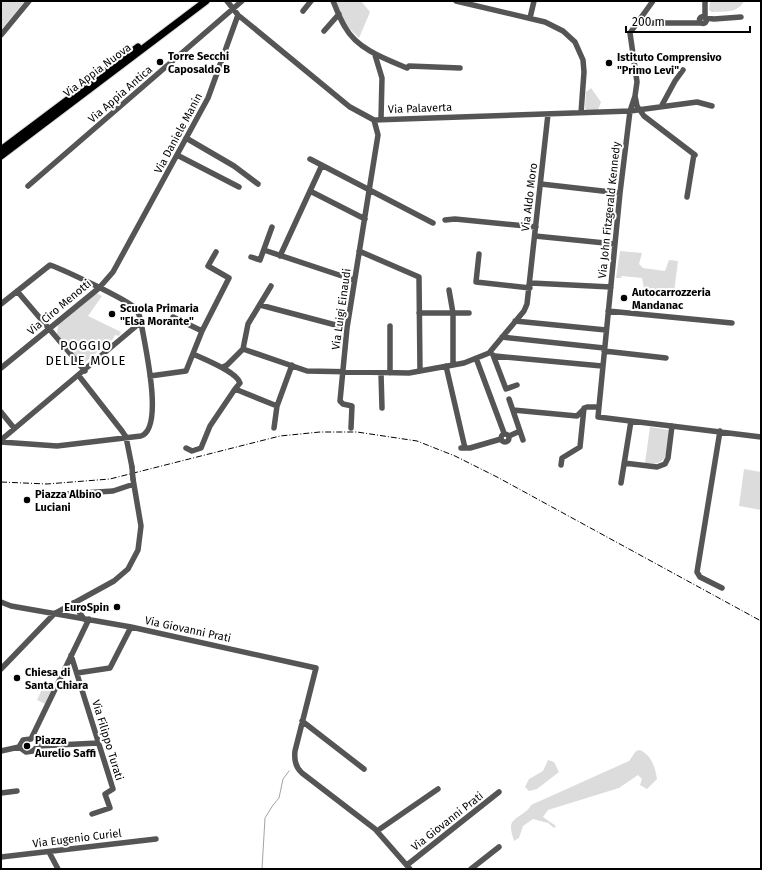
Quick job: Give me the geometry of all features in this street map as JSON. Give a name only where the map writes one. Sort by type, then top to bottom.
[{"type":"main road","name":"Via Appia Nuova","points":[[1,150],[199,1]]},
{"type":"main road","name":"Via Appia Nuova","points":[[1,156],[206,1]]},
{"type":"street","points":[[1,35],[29,1]]},
{"type":"street","name":"Via Palaverta","points":[[226,1],[238,15],[350,107],[374,120],[630,111],[700,102],[712,106]]},
{"type":"street","name":"Via Appia Antica","points":[[28,186],[242,1]]},
{"type":"street","points":[[303,11],[311,1]]},
{"type":"street","points":[[333,1],[346,29],[364,47],[383,59],[407,68],[409,66],[460,68]]},
{"type":"street","points":[[456,1],[530,18],[550,24],[563,31],[575,42],[580,52],[584,72],[581,113]]},
{"type":"street","points":[[530,18],[534,1]]},
{"type":"street","points":[[654,1],[630,33],[637,82],[635,96],[639,110],[644,116],[695,155],[687,197]]},
{"type":"street","points":[[702,20],[705,1]]},
{"type":"street","points":[[324,31],[339,14]]},
{"type":"street","name":"Via Daniele Manin","points":[[123,254],[214,85],[238,15]]},
{"type":"street","points":[[638,23],[693,22],[702,20],[741,18]]},
{"type":"street","points":[[375,54],[382,78]]},
{"type":"street","points":[[381,119],[383,59]]},
{"type":"street","points":[[662,106],[675,81],[683,70]]},
{"type":"street","name":"Via John Fitzgerald Kennedy","points":[[597,407],[630,111],[635,96]]},
{"type":"street","name":"Via Aldo Moro","points":[[242,349],[311,372],[343,371],[408,373],[449,365],[492,354],[502,337],[526,308],[530,286],[548,114]]},
{"type":"street","name":"Via Luigi Einaudi","points":[[343,371],[354,280],[378,135],[374,120]]},
{"type":"street","points":[[186,138],[234,166],[258,184]]},
{"type":"street","points":[[177,155],[239,187]]},
{"type":"street","points":[[310,159],[433,223]]},
{"type":"street","points":[[280,256],[322,165]]},
{"type":"street","points":[[541,184],[620,193]]},
{"type":"street","points":[[310,190],[365,219]]},
{"type":"street","points":[[445,220],[455,219],[536,227]]},
{"type":"street","points":[[251,257],[260,260],[272,227]]},
{"type":"street","points":[[535,236],[615,244]]},
{"type":"street","points":[[264,250],[354,280]]},
{"type":"street","points":[[359,251],[419,277],[420,371]]},
{"type":"street","points":[[150,376],[185,372],[194,354],[202,331],[229,278],[208,266],[216,252]]},
{"type":"street","name":"Via Ciro Menotti","points":[[1,368],[99,288],[113,272],[123,254]]},
{"type":"street","points":[[479,254],[476,282],[530,286],[611,287]]},
{"type":"street","points":[[1,304],[46,267],[51,265],[134,307],[138,312],[141,322],[153,403],[150,429],[145,435],[57,446],[1,441]]},
{"type":"street","points":[[223,367],[227,365],[242,349],[248,324],[271,286]]},
{"type":"street","points":[[449,290],[452,313],[449,365],[463,448],[470,448],[520,431]]},
{"type":"street","points":[[17,291],[85,371]]},
{"type":"street","points":[[260,305],[347,328]]},
{"type":"street","points":[[608,311],[732,323]]},
{"type":"street","points":[[419,313],[469,313]]},
{"type":"street","points":[[173,317],[202,331]]},
{"type":"street","points":[[515,321],[606,330]]},
{"type":"street","points":[[1,441],[14,428],[85,371],[141,322]]},
{"type":"street","points":[[390,326],[390,373]]},
{"type":"street","points":[[502,337],[666,358]]},
{"type":"street","points":[[186,448],[192,451],[201,448],[210,426],[235,389],[239,380],[223,367],[194,354]]},
{"type":"street","points":[[517,385],[506,389],[492,354],[602,366]]},
{"type":"street","points":[[476,358],[505,436]]},
{"type":"street","points":[[274,428],[277,406],[292,365]]},
{"type":"street","points":[[343,371],[341,402],[352,406],[351,428]]},
{"type":"street","points":[[380,372],[382,408]]},
{"type":"street","points":[[1,669],[54,614],[122,575],[133,560],[139,545],[141,526],[126,437],[79,376]]},
{"type":"street","points":[[235,389],[277,406]]},
{"type":"street","points":[[509,399],[523,440]]},
{"type":"street","points":[[513,410],[577,416],[587,406],[597,407],[598,417],[761,437]]},
{"type":"street","points":[[561,465],[562,458],[580,447],[584,408]]},
{"type":"street","points":[[1,412],[14,428]]},
{"type":"street","points":[[621,484],[631,422]]},
{"type":"street","points":[[624,463],[657,468],[665,464],[668,458],[672,426]]},
{"type":"street","points":[[720,431],[697,572],[700,576],[722,588]]},
{"type":"street","points":[[52,495],[113,491],[134,482]]},
{"type":"street","name":"Via Giovanni Prati","points":[[1,602],[11,606],[131,627],[316,668],[294,756],[298,769],[377,831],[409,867],[499,792]]},
{"type":"street","points":[[1,751],[19,747],[23,740],[31,739],[72,655],[86,619],[73,603]]},
{"type":"street","points":[[77,673],[110,668],[131,627]]},
{"type":"street","name":"Via Filippo Turati","points":[[72,655],[113,789],[105,794],[110,808],[92,814]]},
{"type":"street","points":[[302,721],[364,769]]},
{"type":"street","points":[[19,747],[24,751],[30,752],[38,746],[98,743]]},
{"type":"street","points":[[377,831],[438,789]]},
{"type":"street","points":[[1,793],[17,791]]},
{"type":"street","name":"Via Eugenio Curiel","points":[[1,857],[156,839]]},
{"type":"street","points":[[471,869],[499,847]]},
{"type":"street","points":[[49,852],[58,869]]},
{"type":"shaded area","points":[[1,1],[25,1],[1,30]]},
{"type":"shaded area","points":[[336,1],[361,1],[370,12],[359,38],[347,26]]},
{"type":"shaded area","points":[[710,1],[744,1],[734,10],[726,12],[712,12],[709,10]]},
{"type":"shaded area","points":[[591,88],[601,102],[598,110],[587,110],[585,108],[586,92]]},
{"type":"shaded area","points":[[620,251],[642,253],[639,264],[643,268],[665,271],[669,260],[678,261],[674,293],[644,289],[642,278],[622,276],[621,278],[616,278]]},
{"type":"shaded area","points":[[96,293],[102,296],[88,316],[121,332],[119,336],[115,335],[113,339],[83,364],[57,334],[58,325]]},
{"type":"shaded area","points":[[650,427],[669,430],[666,456],[663,460],[653,464],[645,463]]},
{"type":"shaded area","points":[[744,469],[761,472],[761,510],[739,506]]},
{"type":"shaded area","points":[[43,687],[51,691],[45,704],[37,700]]},
{"type":"shaded area","points":[[640,750],[647,755],[652,762],[657,779],[647,789],[640,785],[642,779],[638,775],[619,788],[548,810],[543,817],[556,826],[554,828],[548,823],[533,819],[523,826],[519,838],[514,841],[511,831],[511,824],[531,805],[629,761],[636,751]]},
{"type":"shaded area","points":[[548,760],[554,762],[559,772],[537,789],[529,791],[525,787],[529,779],[543,771]]},
{"type":"waterway","points":[[262,869],[265,818],[279,798],[283,779],[289,771]]},
{"type":"railway","points":[[1,482],[47,484],[110,479],[280,436],[320,432],[357,432],[417,441],[455,456],[497,477],[761,621]]},
{"type":"place","name":"Torre Secchi Caposaldo B","points":[[160,62]]},
{"type":"place","name":"Istituto Comprensivo \"Primo Levi\"","points":[[609,63]]},
{"type":"place","name":"Autocarrozzeria Mandanac","points":[[624,298]]},
{"type":"place","name":"Scuola Primaria \"Elsa Morante\"","points":[[112,314]]},
{"type":"place","name":"Piazza Albino Luciani","points":[[27,500]]},
{"type":"place","name":"EuroSpin","points":[[117,607]]},
{"type":"place","name":"Chiesa di Santa Chiara","points":[[17,678]]},
{"type":"place","name":"Piazza Aurelio Saffi","points":[[27,746]]},
{"type":"district","name":"POGGIO DELLE MOLE","points":[[86,352]]}]
